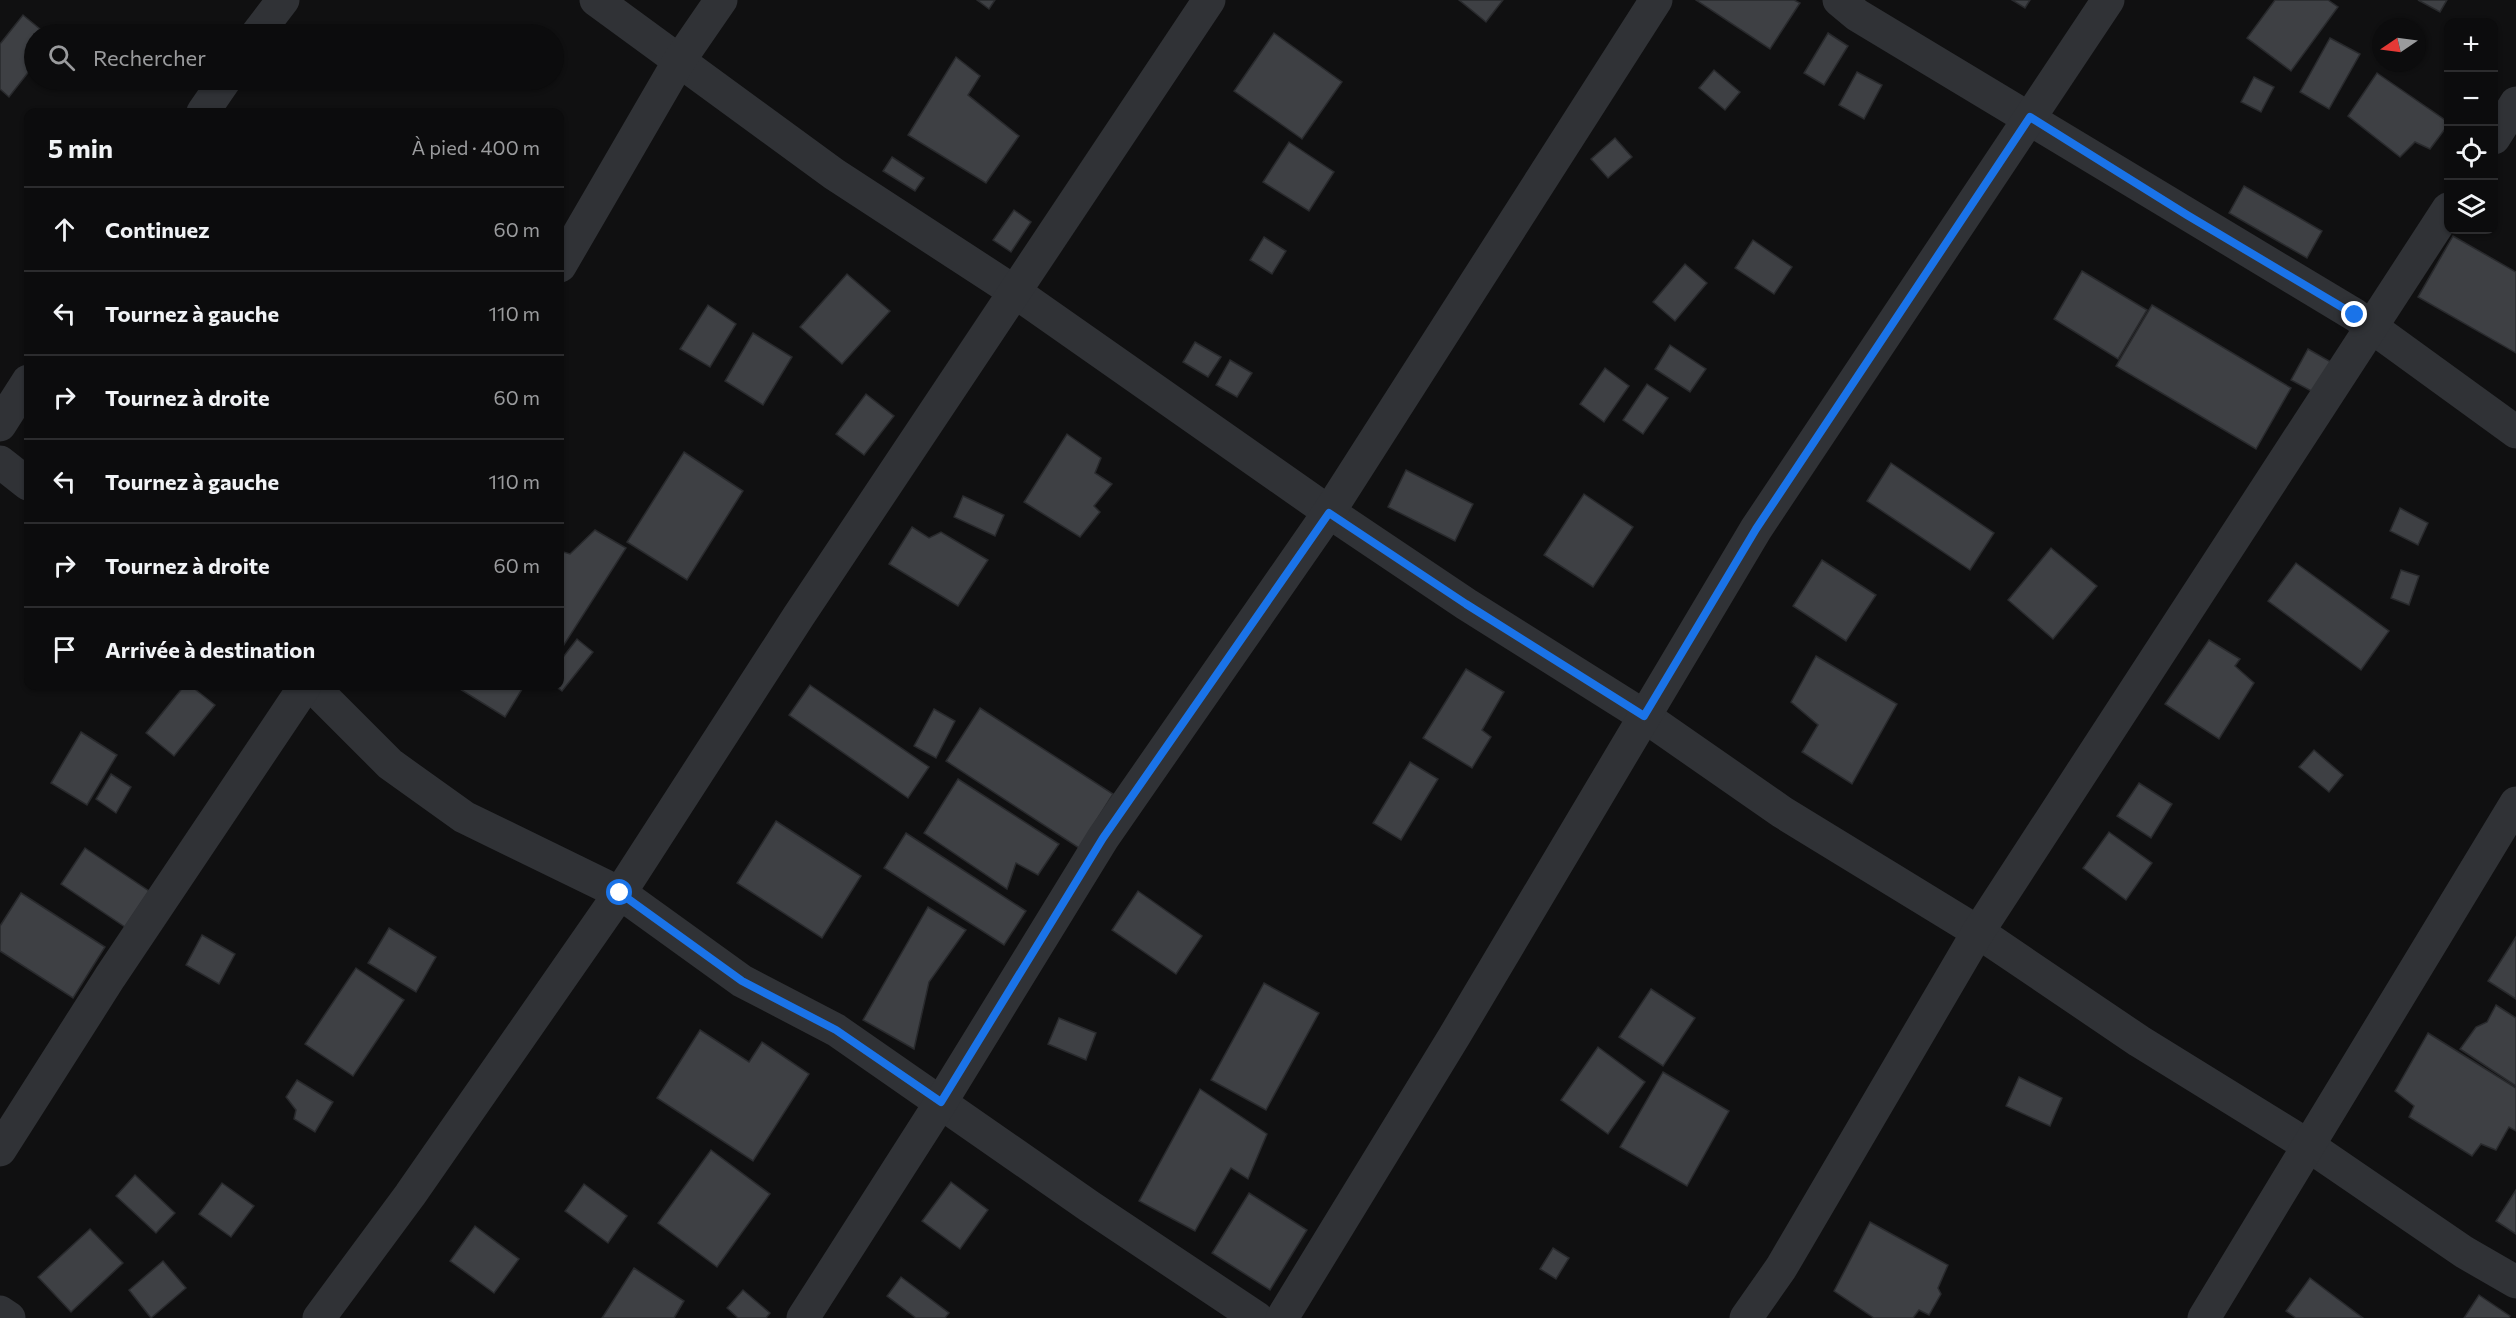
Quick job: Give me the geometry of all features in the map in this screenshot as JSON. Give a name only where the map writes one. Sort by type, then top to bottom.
[{"type":"street","points":[[265,24],[283,0]]},
{"type":"street","points":[[596,0],[834,174],[1015,292],[1329,513],[1466,604],[1644,716],[1782,812],[1978,932],[2139,1041],[2309,1146],[2464,1252],[2516,1282]]},
{"type":"street","points":[[564,259],[680,61],[721,0]]},
{"type":"street","points":[[320,1318],[410,1195],[620,893],[798,617],[1209,0]]},
{"type":"street","points":[[803,1318],[941,1102],[1103,838],[1329,513],[1656,0]]},
{"type":"street","points":[[1839,0],[1857,15],[2030,117],[2374,328],[2516,432]]},
{"type":"street","points":[[1282,1318],[1455,1035],[1756,529],[2108,0]]},
{"type":"street","points":[[206,108],[218,90]]},
{"type":"street","points":[[2498,130],[2516,103]]},
{"type":"street","points":[[1746,1318],[1781,1268],[1978,932],[2374,328],[2444,216]]},
{"type":"street","points":[[0,425],[24,387]]},
{"type":"street","points":[[0,462],[24,481]]},
{"type":"street","points":[[0,1150],[110,977],[302,690]]},
{"type":"street","points":[[316,690],[390,764],[464,817],[620,893],[742,981],[836,1030],[1089,1206],[1257,1318]]},
{"type":"street","points":[[2204,1318],[2516,803]]},
{"type":"street","points":[[0,1312],[9,1318]]},
{"type":"building","points":[[977,0],[995,0],[989,9]]},
{"type":"building","points":[[1459,0],[1503,0],[1486,22]]},
{"type":"building","points":[[1696,0],[1794,0],[1800,3],[1770,49]]},
{"type":"building","points":[[2012,0],[2030,0],[2025,8]]},
{"type":"building","points":[[2275,0],[2328,0],[2338,7],[2291,71],[2247,38]]},
{"type":"building","points":[[2418,0],[2447,0],[2440,12]]},
{"type":"building","points":[[23,15],[34,24],[24,24],[24,78],[9,97],[0,89],[0,44]]},
{"type":"building","points":[[1274,33],[1342,82],[1302,139],[1234,91]]},
{"type":"building","points":[[1828,33],[1848,46],[1824,85],[1804,73]]},
{"type":"building","points":[[2330,38],[2360,54],[2329,109],[2300,92]]},
{"type":"building","points":[[956,57],[980,76],[968,95],[1019,136],[986,183],[908,135]]},
{"type":"building","points":[[1714,70],[1740,92],[1725,110],[1699,88]]},
{"type":"building","points":[[1857,72],[1882,85],[1864,119],[1839,105]]},
{"type":"building","points":[[2377,73],[2444,119],[2444,130],[2430,149],[2415,142],[2400,157],[2348,116]]},
{"type":"building","points":[[2254,77],[2274,87],[2261,112],[2241,102]]},
{"type":"building","points":[[1615,138],[1632,157],[1608,178],[1591,159]]},
{"type":"building","points":[[1289,142],[1334,172],[1309,211],[1263,182]]},
{"type":"building","points":[[892,157],[924,178],[915,191],[883,171]]},
{"type":"building","points":[[2244,186],[2322,231],[2307,258],[2229,213]]},
{"type":"building","points":[[1014,210],[1031,222],[1011,252],[993,240]]},
{"type":"building","points":[[2453,236],[2516,272],[2516,353],[2418,297]]},
{"type":"building","points":[[1264,237],[1286,251],[1272,274],[1250,260]]},
{"type":"building","points":[[1753,240],[1792,267],[1774,294],[1735,268]]},
{"type":"building","points":[[1685,264],[1707,283],[1675,321],[1653,302]]},
{"type":"building","points":[[2082,271],[2147,310],[2118,359],[2054,319]]},
{"type":"building","points":[[847,274],[890,311],[842,364],[800,327]]},
{"type":"building","points":[[708,305],[736,324],[710,367],[680,349]]},
{"type":"building","points":[[2152,305],[2291,388],[2256,449],[2116,366]]},
{"type":"building","points":[[753,333],[792,357],[763,405],[725,381]]},
{"type":"building","points":[[1195,342],[1221,357],[1208,377],[1183,362]]},
{"type":"building","points":[[1670,345],[1706,369],[1690,392],[1655,369]]},
{"type":"building","points":[[2308,349],[2331,362],[2315,393],[2291,380]]},
{"type":"building","points":[[1230,360],[1252,373],[1237,397],[1216,385]]},
{"type":"building","points":[[1605,368],[1629,386],[1604,422],[1580,404]]},
{"type":"building","points":[[1647,384],[1668,398],[1643,434],[1623,420]]},
{"type":"building","points":[[866,394],[894,416],[864,455],[836,434]]},
{"type":"building","points":[[1067,434],[1101,458],[1095,473],[1112,484],[1094,506],[1100,512],[1080,537],[1024,502]]},
{"type":"building","points":[[684,452],[743,491],[687,580],[627,542]]},
{"type":"building","points":[[1891,463],[1994,533],[1970,570],[1867,501]]},
{"type":"building","points":[[1406,470],[1473,504],[1455,541],[1388,507]]},
{"type":"building","points":[[1584,494],[1633,527],[1593,587],[1544,555]]},
{"type":"building","points":[[963,496],[1004,515],[995,536],[954,517]]},
{"type":"building","points":[[2400,508],[2428,523],[2418,545],[2390,531]]},
{"type":"building","points":[[912,527],[929,538],[941,532],[988,560],[958,606],[889,564]]},
{"type":"building","points":[[595,530],[626,548],[564,645],[564,552],[570,554]]},
{"type":"building","points":[[2051,548],[2097,586],[2053,639],[2008,600]]},
{"type":"building","points":[[1822,560],[1876,595],[1846,641],[1793,606]]},
{"type":"building","points":[[2296,563],[2389,631],[2361,670],[2268,601]]},
{"type":"building","points":[[2401,570],[2419,576],[2409,605],[2391,598]]},
{"type":"building","points":[[577,639],[593,652],[564,688],[564,656]]},
{"type":"building","points":[[2209,640],[2240,659],[2235,666],[2254,683],[2219,739],[2165,704]]},
{"type":"building","points":[[1816,656],[1897,704],[1852,784],[1802,752],[1818,725],[1791,702]]},
{"type":"building","points":[[1466,669],[1504,692],[1482,730],[1491,737],[1472,768],[1423,738]]},
{"type":"building","points":[[810,685],[929,767],[908,798],[789,715]]},
{"type":"building","points":[[181,690],[196,690],[215,705],[174,756],[146,733]]},
{"type":"building","points":[[461,690],[522,690],[505,717]]},
{"type":"building","points":[[980,708],[1113,794],[1079,848],[946,761]]},
{"type":"building","points":[[934,709],[955,721],[936,758],[914,746]]},
{"type":"building","points":[[81,732],[117,755],[87,805],[51,783]]},
{"type":"building","points":[[2314,750],[2343,775],[2329,792],[2299,767]]},
{"type":"building","points":[[1410,762],[1438,779],[1401,840],[1373,823]]},
{"type":"building","points":[[111,774],[131,787],[116,813],[96,799]]},
{"type":"building","points":[[958,779],[1059,844],[1038,875],[1016,863],[1007,889],[924,833]]},
{"type":"building","points":[[2139,783],[2172,804],[2151,838],[2117,816]]},
{"type":"building","points":[[776,821],[861,876],[822,938],[737,883]]},
{"type":"building","points":[[2109,832],[2152,863],[2126,900],[2083,868]]},
{"type":"building","points":[[906,833],[1026,911],[1004,945],[884,868]]},
{"type":"building","points":[[85,848],[149,891],[125,927],[61,884]]},
{"type":"building","points":[[1138,891],[1202,936],[1176,974],[1112,930]]},
{"type":"building","points":[[21,893],[105,947],[73,998],[0,951],[0,926]]},
{"type":"building","points":[[928,907],[966,930],[929,982],[914,1049],[863,1020]]},
{"type":"building","points":[[389,928],[436,957],[416,992],[368,963]]},
{"type":"building","points":[[202,935],[235,954],[219,984],[186,965]]},
{"type":"building","points":[[2516,937],[2516,999],[2488,981]]},
{"type":"building","points":[[356,968],[404,1000],[353,1076],[305,1044]]},
{"type":"building","points":[[1264,983],[1319,1013],[1266,1110],[1211,1080]]},
{"type":"building","points":[[1651,989],[1695,1018],[1663,1066],[1619,1037]]},
{"type":"building","points":[[2496,1005],[2516,1018],[2516,1086],[2460,1049],[2476,1027],[2487,1022]]},
{"type":"building","points":[[1059,1018],[1096,1033],[1086,1060],[1048,1044]]},
{"type":"building","points":[[700,1030],[749,1062],[762,1042],[809,1074],[753,1161],[657,1098]]},
{"type":"building","points":[[2428,1033],[2516,1088],[2516,1131],[2509,1127],[2496,1150],[2481,1144],[2472,1156],[2409,1117],[2414,1106],[2395,1091]]},
{"type":"building","points":[[1598,1047],[1645,1082],[1608,1134],[1561,1100]]},
{"type":"building","points":[[1663,1072],[1729,1111],[1687,1186],[1620,1147]]},
{"type":"building","points":[[2019,1077],[2062,1098],[2050,1126],[2006,1106]]},
{"type":"building","points":[[297,1080],[333,1102],[315,1132],[294,1119],[296,1110],[286,1097]]},
{"type":"building","points":[[1200,1089],[1267,1134],[1248,1179],[1231,1168],[1195,1231],[1139,1201]]},
{"type":"building","points":[[711,1150],[770,1194],[717,1267],[658,1223]]},
{"type":"building","points":[[135,1175],[175,1213],[156,1233],[116,1196]]},
{"type":"building","points":[[951,1182],[988,1210],[960,1249],[922,1221]]},
{"type":"building","points":[[222,1183],[254,1206],[231,1237],[199,1214]]},
{"type":"building","points":[[584,1184],[627,1216],[608,1243],[565,1211]]},
{"type":"building","points":[[2516,1190],[2516,1234],[2496,1221]]},
{"type":"building","points":[[1249,1193],[1307,1230],[1270,1290],[1212,1253]]},
{"type":"building","points":[[1870,1222],[1948,1265],[1938,1288],[1941,1294],[1929,1315],[1919,1310],[1913,1318],[1874,1318],[1834,1291]]},
{"type":"building","points":[[475,1226],[519,1259],[494,1293],[450,1261]]},
{"type":"building","points":[[90,1229],[123,1263],[71,1312],[38,1277]]},
{"type":"building","points":[[1553,1248],[1569,1258],[1556,1279],[1540,1269]]},
{"type":"building","points":[[163,1261],[186,1288],[151,1318],[129,1290]]},
{"type":"building","points":[[634,1268],[684,1301],[674,1318],[602,1318]]},
{"type":"building","points":[[901,1277],[949,1313],[945,1318],[916,1318],[887,1296]]},
{"type":"building","points":[[2310,1278],[2363,1318],[2296,1318],[2286,1311]]},
{"type":"building","points":[[743,1290],[770,1313],[766,1318],[738,1318],[727,1308]]},
{"type":"building","points":[[2479,1295],[2510,1316],[2509,1318],[2464,1318]]},
{"type":"route","points":[[620,893],[742,981],[836,1030],[941,1102],[1103,838],[1329,513],[1466,604],[1644,716],[1756,529],[2030,117],[2187,215],[2355,315]]}]
